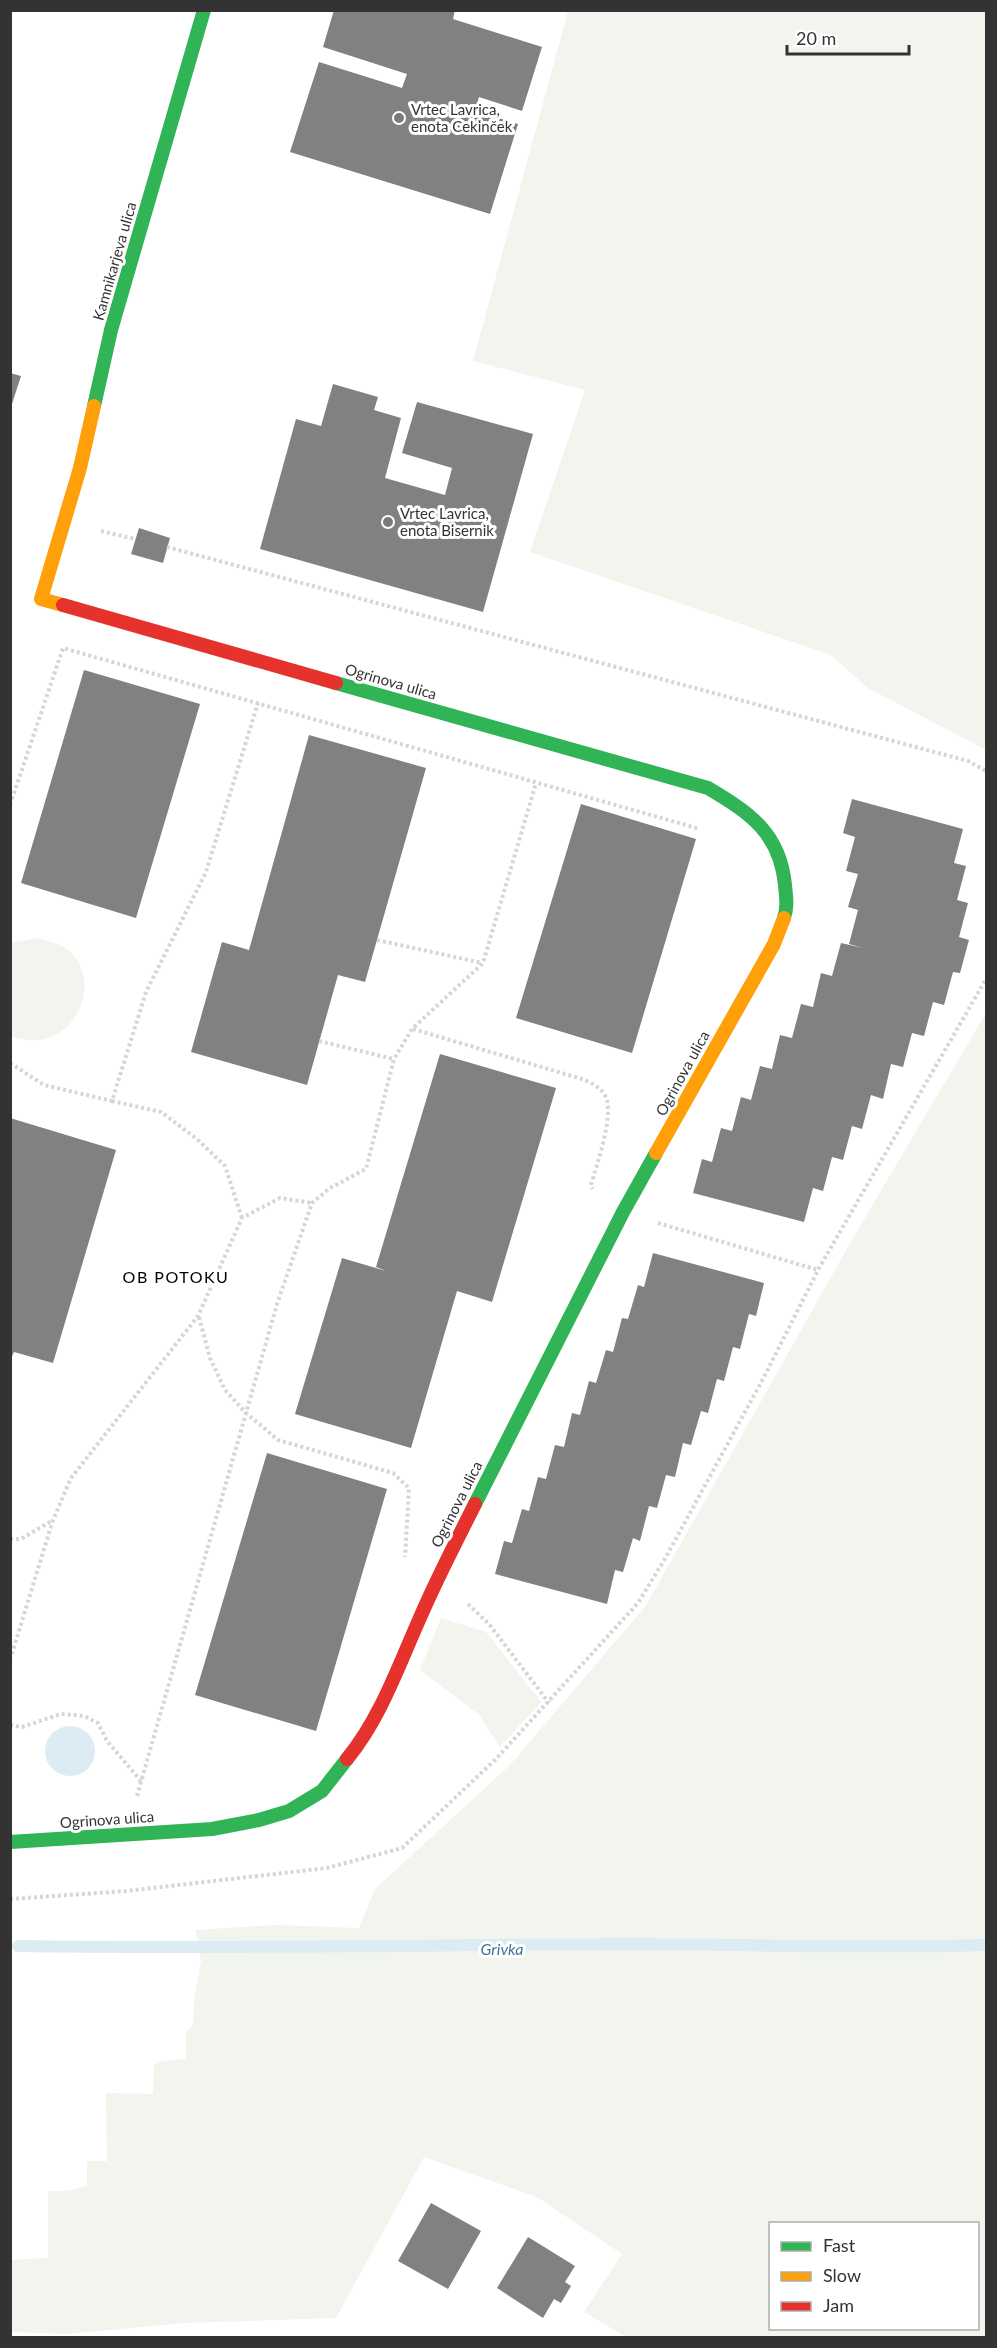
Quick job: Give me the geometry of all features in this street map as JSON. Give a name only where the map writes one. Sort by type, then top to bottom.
[{"type":"street","name":"Kamnikarjeva ulica","points":[[65,523],[80,468],[111,330],[204,10]]},
{"type":"street","name":"Ogrinova ulica","points":[[10,1842],[212,1829],[259,1820],[290,1810],[322,1791],[357,1747],[387,1692],[435,1583],[623,1212],[774,944],[787,908],[783,866],[771,837],[744,808],[708,788],[41,599],[65,523]]},
{"type":"path","points":[[168,547],[968,761],[987,771]]},
{"type":"path","points":[[10,805],[63,648],[708,831]]},
{"type":"path","points":[[112,1101],[146,992],[206,872],[258,703]]},
{"type":"path","points":[[128,1834],[245,1412],[277,1304],[312,1203],[330,1188],[366,1169],[394,1059],[412,1029],[483,963],[536,783]]},
{"type":"path","points":[[377,940],[483,963]]},
{"type":"path","points":[[10,1899],[126,1891],[327,1868],[402,1848],[495,1760],[638,1603],[666,1557],[764,1377],[818,1270],[987,979]]},
{"type":"path","points":[[412,1029],[582,1079],[598,1086],[607,1100],[606,1124],[591,1185],[602,1203],[623,1212],[818,1270]]},
{"type":"path","points":[[319,1041],[394,1059]]},
{"type":"path","points":[[10,1063],[44,1085],[161,1112],[197,1139],[225,1166],[242,1218]]},
{"type":"path","points":[[10,1659],[53,1520],[70,1478],[198,1316],[242,1218],[280,1197],[312,1203]]},
{"type":"path","points":[[198,1316],[210,1358],[225,1390],[245,1412],[278,1440],[393,1473],[409,1488],[404,1564],[415,1579],[435,1583],[458,1595],[489,1624],[549,1703]]},
{"type":"path","points":[[10,1539],[21,1539],[53,1520]]},
{"type":"path","points":[[10,1725],[22,1727],[61,1714],[84,1716],[98,1723],[107,1741],[141,1781]]},
{"type":"shaded area","points":[[568,11],[986,11],[986,750],[868,688],[831,655],[530,552],[585,390],[473,361]]},
{"type":"shaded area","points":[[38,938],[60,945],[74,956],[82,971],[85,987],[82,1004],[74,1019],[62,1031],[47,1038],[28,1040],[10,1035],[11,943]]},
{"type":"shaded area","points":[[986,1013],[986,2337],[626,2337],[584,2312],[622,2254],[537,2197],[424,2157],[336,2318],[184,2323],[66,2334],[11,2332],[11,2260],[48,2258],[48,2191],[67,2191],[87,2186],[87,2161],[107,2161],[106,2093],[153,2094],[154,2065],[162,2061],[186,2059],[186,2031],[193,2026],[194,2001],[201,1961],[195,1930],[276,1925],[359,1928],[375,1889],[510,1765],[645,1607],[853,1238]]},
{"type":"shaded area","points":[[441,1618],[486,1632],[541,1702],[500,1747],[479,1715],[420,1670]]},
{"type":"shaded area","points":[[70,1726],[88,1733],[95,1751],[88,1769],[70,1776],[52,1769],[45,1751],[52,1733]]},
{"type":"building","name":"Vrtec Lavrica, enota Cekinček","points":[[334,10],[455,10],[453,19],[542,47],[522,111],[479,97],[475,111],[518,124],[490,214],[290,152],[319,62],[402,88],[407,74],[323,47]]},
{"type":"building","points":[[10,373],[21,376],[11,407],[10,407]]},
{"type":"building","name":"Vrtec Lavrica, enota Bisernik","points":[[333,384],[378,397],[374,410],[401,418],[385,478],[445,495],[452,468],[402,453],[417,402],[533,434],[483,612],[260,549],[296,419],[321,426]]},
{"type":"building","points":[[139,528],[170,538],[163,563],[131,554]]},
{"type":"building","points":[[84,670],[200,704],[136,918],[21,883]]},
{"type":"building","points":[[309,735],[426,768],[365,982],[338,975],[307,1085],[191,1052],[222,942],[249,950]]},
{"type":"building","points":[[852,799],[963,829],[954,863],[966,866],[957,900],[968,903],[959,937],[969,940],[960,973],[953,972],[944,1005],[933,1002],[924,1036],[912,1033],[903,1067],[891,1064],[883,1099],[871,1095],[862,1129],[852,1126],[843,1160],[832,1157],[823,1191],[813,1188],[804,1222],[693,1193],[702,1159],[712,1162],[721,1128],[732,1131],[741,1097],[751,1100],[760,1066],[772,1069],[780,1035],[792,1038],[801,1004],[813,1007],[821,973],[832,976],[841,943],[863,948],[849,944],[858,910],[848,907],[858,874],[846,871],[855,837],[843,833]]},
{"type":"building","points":[[581,804],[696,839],[632,1053],[516,1018]]},
{"type":"building","points":[[440,1054],[556,1088],[492,1302],[457,1291],[411,1448],[295,1414],[342,1258],[386,1271],[376,1267]]},
{"type":"building","points":[[10,1118],[116,1150],[53,1363],[14,1352],[10,1361]]},
{"type":"building","points":[[653,1253],[764,1283],[756,1316],[749,1314],[740,1349],[733,1347],[724,1381],[717,1379],[708,1413],[701,1411],[691,1445],[683,1443],[675,1477],[666,1475],[657,1508],[649,1506],[640,1541],[633,1538],[623,1572],[615,1570],[607,1604],[495,1574],[504,1541],[512,1543],[522,1509],[529,1511],[538,1477],[546,1479],[555,1445],[564,1447],[572,1413],[580,1415],[589,1381],[596,1383],[606,1350],[613,1352],[622,1318],[628,1319],[638,1285],[644,1287]]},
{"type":"building","points":[[267,1453],[387,1489],[316,1731],[195,1695]]},
{"type":"building","points":[[431,2203],[481,2231],[448,2289],[398,2261]]},
{"type":"building","points":[[528,2237],[575,2266],[565,2282],[571,2286],[561,2303],[554,2299],[543,2318],[497,2288]]},
{"type":"waterway","name":"Grivka","points":[[18,1946],[622,1944],[895,1947],[986,1945]]},
{"type":"traffic: fast","points":[[94,406],[111,330],[204,10]]},
{"type":"traffic: fast","points":[[336,683],[708,788],[750,816],[770,838],[782,867],[786,902],[784,918]]},
{"type":"traffic: fast","points":[[475,1504],[623,1212],[656,1153]]},
{"type":"traffic: fast","points":[[10,1842],[212,1829],[259,1820],[289,1811],[322,1791],[347,1759]]},
{"type":"traffic: slow","points":[[63,605],[41,599],[80,468],[94,406]]},
{"type":"traffic: slow","points":[[656,1153],[774,944],[784,918]]},
{"type":"traffic: jam","points":[[63,605],[336,683]]},
{"type":"traffic: jam","points":[[347,1759],[379,1710],[432,1590],[475,1504]]},
{"type":"place","name":"Vrtec Lavrica, enota Cekinček","points":[[399,118]]},
{"type":"place","name":"Vrtec Lavrica, enota Bisernik","points":[[388,522]]},
{"type":"district","name":"OB POTOKU","points":[[176,1276]]}]
